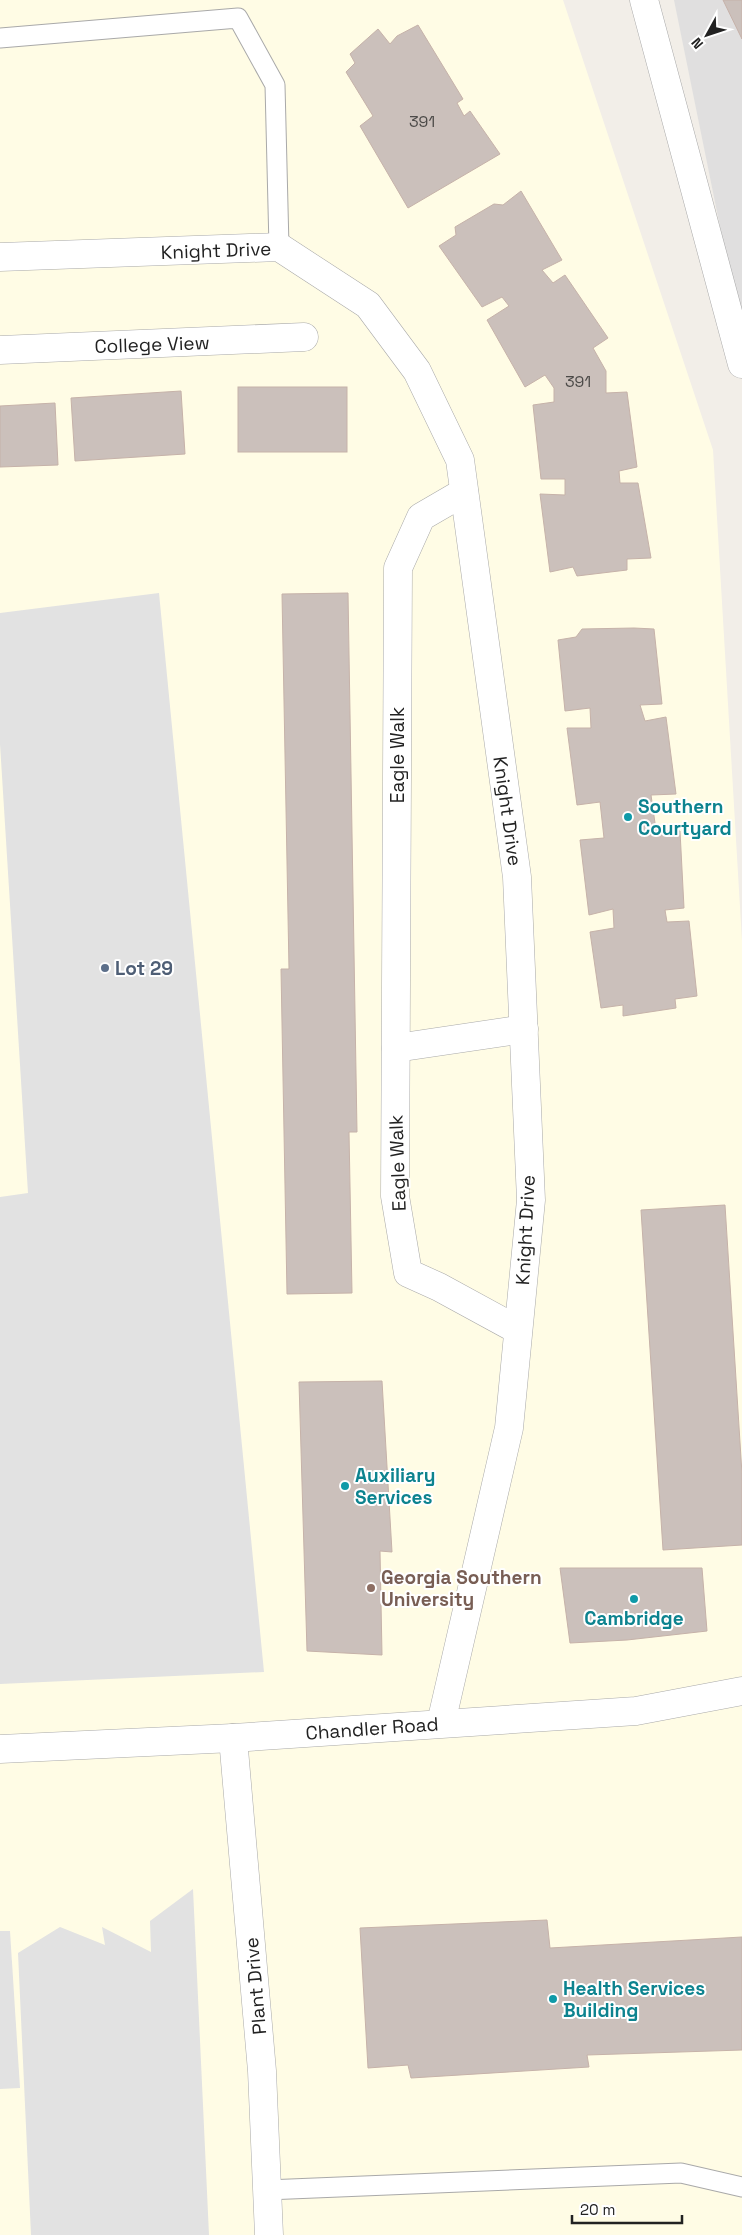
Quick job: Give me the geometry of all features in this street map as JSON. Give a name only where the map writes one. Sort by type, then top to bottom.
[{"type":"street","points":[[644,0],[742,364]]},
{"type":"street","name":"Knight Drive","points":[[0,257],[279,247],[368,304],[417,371],[460,460],[517,876],[531,1200],[508,1428],[441,1723]]},
{"type":"street","name":"College View","points":[[0,350],[304,337]]},
{"type":"street","name":"Eagle Walk","points":[[464,492],[421,517],[398,568],[395,1196],[408,1273],[439,1287],[518,1330]]},
{"type":"street","points":[[396,1048],[524,1029]]},
{"type":"street","name":"Chandler Road","points":[[0,1749],[233,1738],[636,1711],[742,1691]]},
{"type":"street","name":"Plant Drive","points":[[233,1738],[262,2071],[269,2235]]},
{"type":"lane","points":[[0,38],[238,18],[276,85],[279,247]]},
{"type":"lane","points":[[266,2190],[681,2173],[742,2187]]},
{"type":"shaded area","name":"Georgia Southern University","points":[[0,0],[563,0],[713,450],[742,941],[742,2235],[0,2235]]},
{"type":"shaded area","points":[[674,0],[742,0],[742,335]]},
{"type":"shaded area","name":"Lot 29","points":[[159,593],[264,1672],[0,1684],[0,1197],[28,1193],[0,744],[0,613]]},
{"type":"shaded area","points":[[193,1889],[209,2235],[31,2235],[18,1953],[60,1927],[105,1945],[102,1927],[151,1952],[150,1921]]},
{"type":"shaded area","points":[[0,1931],[10,1931],[20,2088],[0,2089]]},
{"type":"building","points":[[723,0],[742,0],[742,39]]},
{"type":"building","points":[[418,25],[463,99],[457,103],[464,116],[470,111],[500,154],[408,208],[360,126],[373,116],[346,72],[355,63],[350,54],[378,29],[390,44],[397,36]]},
{"type":"building","points":[[521,191],[562,260],[542,270],[553,283],[565,275],[608,338],[593,348],[606,371],[606,393],[627,392],[637,467],[619,471],[620,483],[638,483],[651,558],[627,559],[627,570],[577,576],[573,567],[550,572],[540,494],[565,495],[565,479],[541,479],[533,405],[554,402],[554,388],[545,375],[525,387],[487,320],[509,306],[502,297],[482,307],[439,246],[456,235],[455,227],[494,204],[503,205]]},
{"type":"building","points":[[238,387],[347,387],[347,452],[238,452]]},
{"type":"building","points":[[181,391],[185,454],[75,461],[71,398]]},
{"type":"building","points":[[55,403],[58,465],[0,467],[0,406]]},
{"type":"building","points":[[348,593],[357,1132],[349,1132],[352,1293],[287,1294],[281,969],[289,969],[282,594]]},
{"type":"building","name":"Southern Courtyard","points":[[582,629],[654,629],[662,704],[640,705],[645,721],[666,717],[676,794],[651,795],[656,830],[680,831],[684,908],[665,910],[667,922],[689,921],[697,996],[675,999],[676,1008],[623,1016],[623,1005],[601,1008],[590,932],[614,928],[613,909],[589,915],[580,840],[604,838],[600,802],[577,805],[567,728],[591,728],[590,708],[565,711],[558,640],[576,637]]},
{"type":"building","points":[[725,1205],[742,1474],[742,1545],[663,1550],[641,1210]]},
{"type":"building","name":"Auxiliary Services","points":[[382,1381],[392,1552],[380,1551],[382,1655],[307,1651],[299,1382]]},
{"type":"building","name":"Cambridge","points":[[560,1568],[702,1568],[707,1631],[627,1640],[570,1643]]},
{"type":"building","name":"Health Services Building","points":[[547,1920],[550,1948],[742,1937],[742,2050],[587,2055],[589,2067],[411,2078],[408,2065],[368,2068],[360,1928]]},
{"type":"place","name":"Southern Courtyard","points":[[628,817]]},
{"type":"place","name":"Lot 29","points":[[105,968]]},
{"type":"place","name":"Auxiliary Services","points":[[345,1486]]},
{"type":"place","name":"Georgia Southern University","points":[[371,1588]]},
{"type":"place","name":"Cambridge","points":[[634,1599]]},
{"type":"place","name":"Health Services Building","points":[[553,1999]]}]
